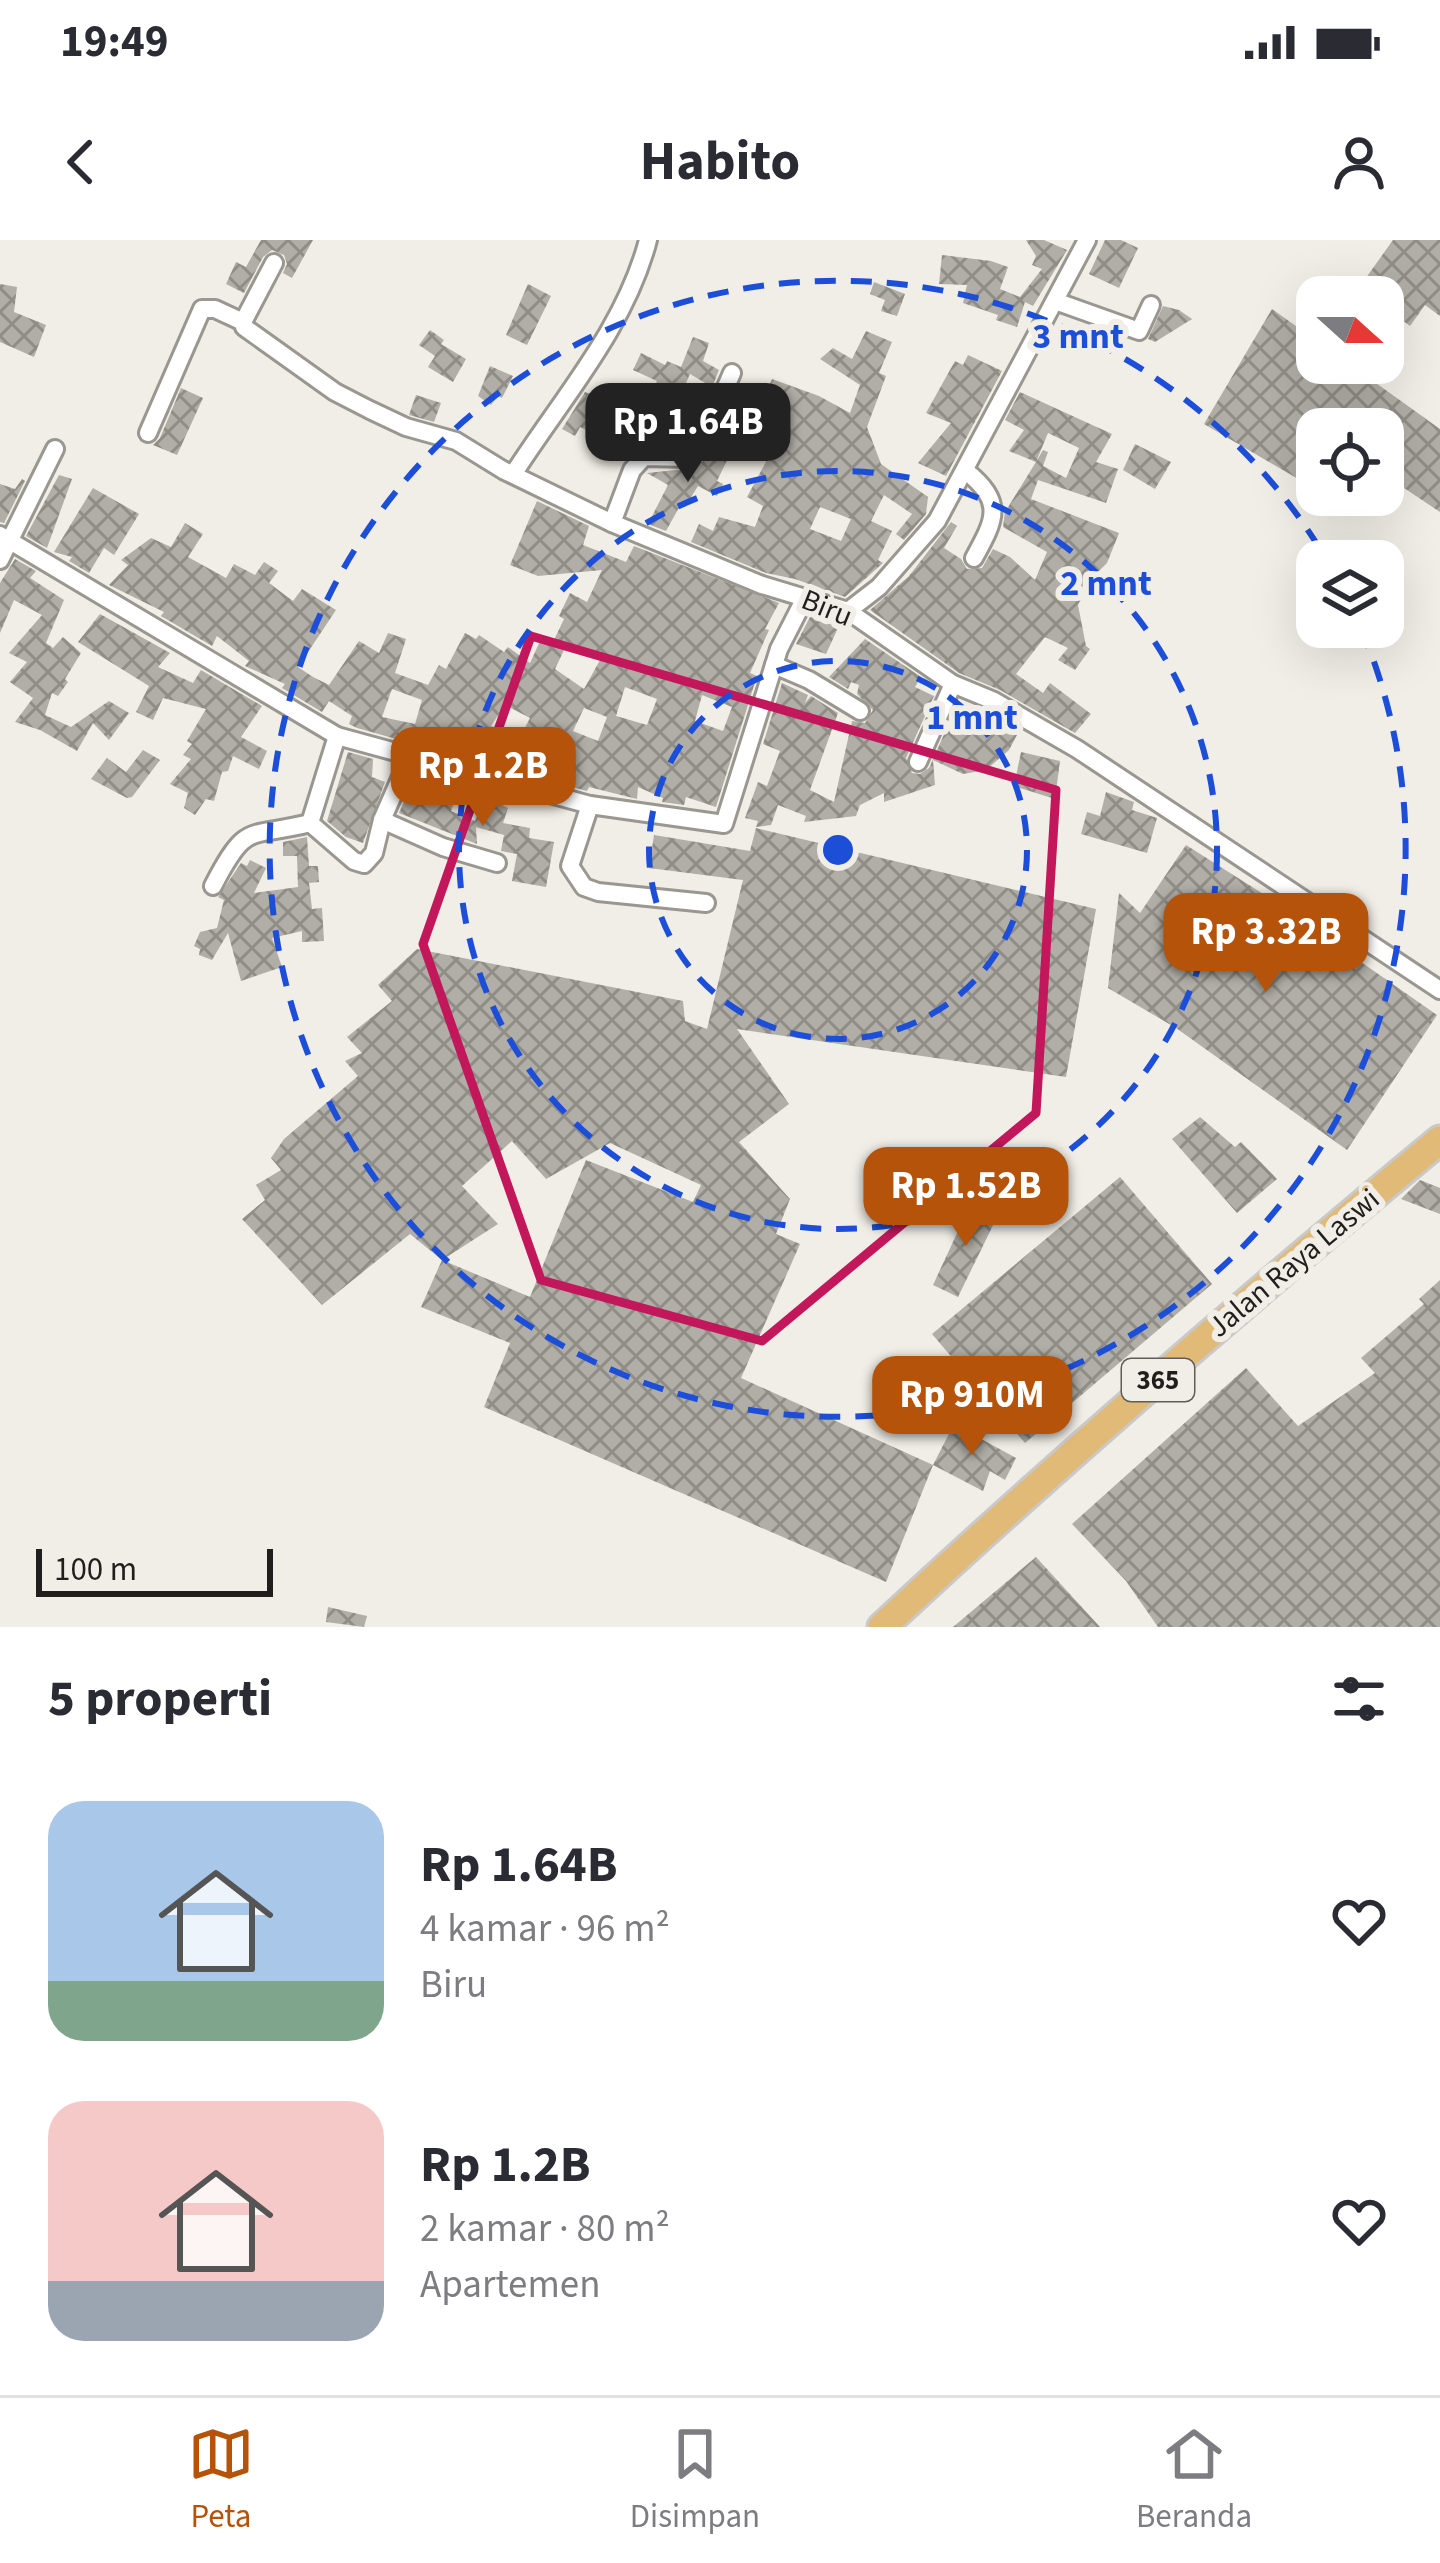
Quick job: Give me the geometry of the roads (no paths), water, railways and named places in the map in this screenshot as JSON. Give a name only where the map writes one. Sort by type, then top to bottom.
[{"type":"main road","name":"Jalan Raya Laswi","points":[[882,1627],[1270,1280],[1440,1141]]},
{"type":"street","points":[[514,473],[572,383],[607,341],[643,262],[648,240]]},
{"type":"street","points":[[848,611],[879,587],[937,521],[1087,240]]},
{"type":"street","points":[[148,433],[202,309],[214,309],[243,322],[274,263]]},
{"type":"street","points":[[1055,301],[1139,331],[1150,305]]},
{"type":"street","name":"Biru","points":[[243,322],[248,333],[335,392],[406,427],[456,441],[612,524],[646,534],[761,585],[848,611],[953,685],[994,701],[1077,748],[1440,990]]},
{"type":"street","points":[[612,524],[632,470],[644,457],[688,458],[700,447],[732,373]]},
{"type":"street","points":[[0,560],[5,538],[56,448]]},
{"type":"street","points":[[966,471],[990,493],[994,508],[974,558]]},
{"type":"street","points":[[5,538],[337,736],[590,805],[724,824],[774,665],[805,598]]},
{"type":"street","points":[[774,665],[860,711]]},
{"type":"street","points":[[918,762],[953,685]]},
{"type":"street","points":[[310,824],[337,736]]},
{"type":"street","points":[[213,886],[226,860],[247,836],[264,829],[310,824],[354,862],[364,864],[374,854],[382,820],[411,754]]},
{"type":"street","points":[[590,805],[570,866],[584,886],[598,892],[706,903]]},
{"type":"street","points":[[382,820],[443,848],[497,863]]}]
